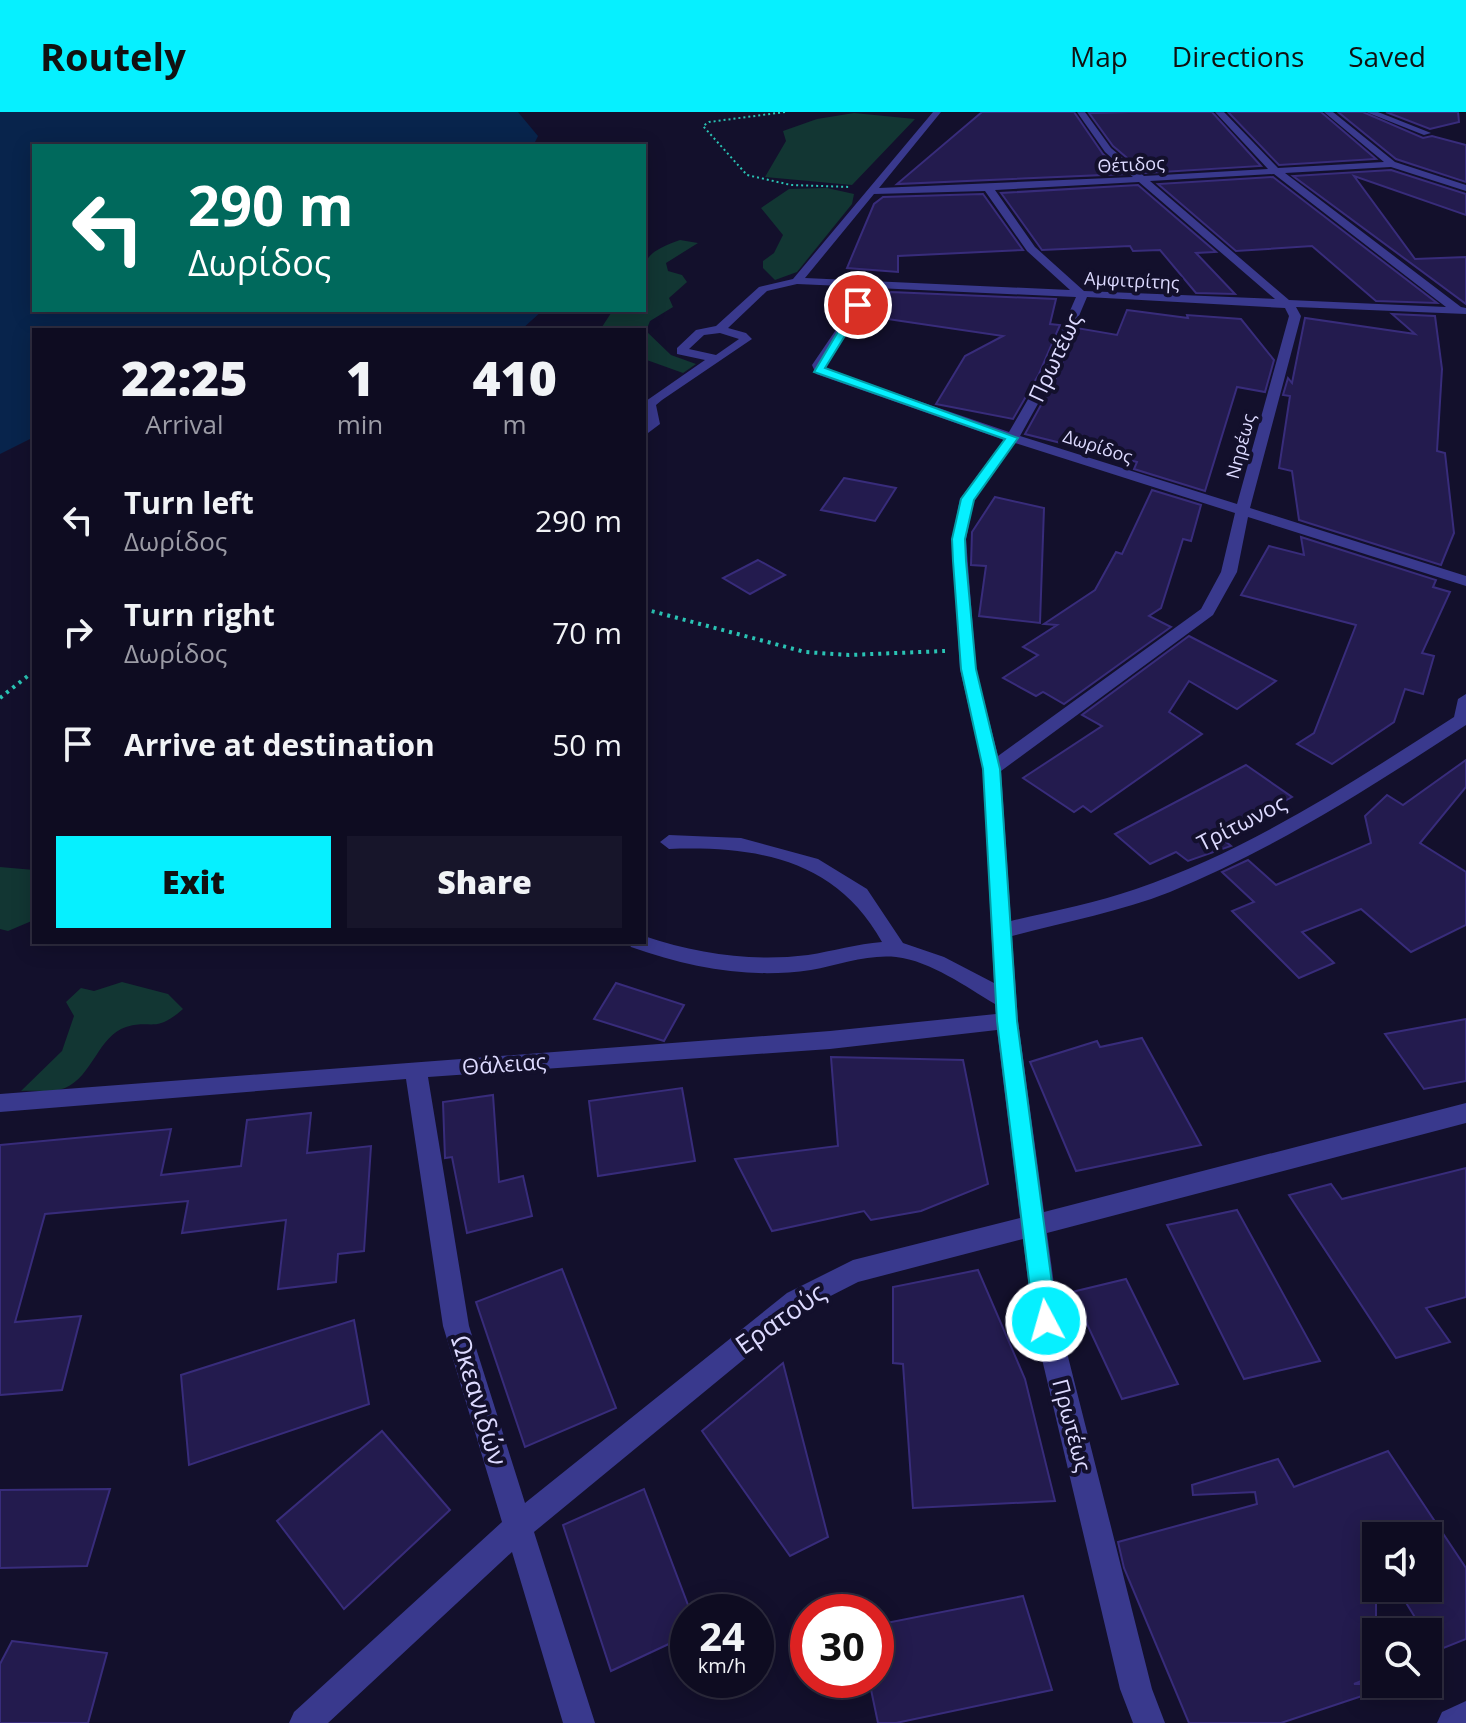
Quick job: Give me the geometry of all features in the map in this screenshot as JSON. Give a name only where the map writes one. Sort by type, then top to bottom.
[{"type":"street","points":[[797,281],[937,112]]},
{"type":"street","points":[[1081,112],[1108,150],[1290,306]]},
{"type":"street","points":[[1219,112],[1276,171],[1462,311],[1466,324]]},
{"type":"street","points":[[1328,112],[1392,164],[1466,188]]},
{"type":"street","points":[[1370,112],[1427,133]]},
{"type":"street","name":"Θέτιδος","points":[[871,191],[988,188],[1392,164]]},
{"type":"street","name":"Πρωτέως","points":[[988,188],[1031,249],[1082,295],[1048,375],[1012,438],[967,499],[959,539],[966,650],[992,769],[1007,1010],[1046,1321],[1136,1689],[1149,1723]]},
{"type":"street","name":"Αμφιτρίτης","points":[[720,329],[752,295],[771,286],[797,281],[1290,306],[1462,311]]},
{"type":"street","name":"Δωρίδος","points":[[872,285],[818,370],[1012,438],[1466,581]]},
{"type":"street","name":"Νηρέως","points":[[992,769],[1207,612],[1229,572],[1242,511],[1292,336],[1295,315],[1290,306]]},
{"type":"street","points":[[646,430],[654,424],[650,404],[665,390],[696,376],[712,360],[726,356],[746,339],[720,329],[704,330],[680,348],[683,353],[712,360]]},
{"type":"street","name":"Τρίτωνος","points":[[1003,931],[1161,887],[1267,838],[1366,782],[1464,721],[1466,699]]},
{"type":"street","points":[[669,842],[714,839],[797,858],[854,889],[896,949]]},
{"type":"street","points":[[644,944],[688,958],[750,966],[782,966],[896,949],[953,971],[1007,1010]]},
{"type":"street","name":"Θάλειας","points":[[0,1103],[416,1069],[830,1040],[1007,1010]]},
{"type":"street","name":"Ωκεανιδών","points":[[416,1069],[456,1326],[579,1723]]},
{"type":"street","name":"Ερατούς","points":[[305,1723],[519,1526],[796,1301],[853,1272],[1466,1113]]},
{"type":"street","points":[[1453,1723],[1466,1717]]},
{"type":"path","points":[[785,112],[709,122],[703,126],[709,138],[733,156],[739,170],[750,176],[781,183],[871,191]]},
{"type":"path","points":[[646,610],[805,652],[849,655],[966,650]]},
{"type":"path","points":[[0,698],[32,673]]},
{"type":"green space","points":[[854,113],[915,119],[852,185],[765,177],[786,141],[783,131],[817,119]]},
{"type":"green space","points":[[827,188],[854,194],[852,204],[797,272],[775,280],[763,268],[763,261],[774,253],[783,235],[761,208],[789,189]]},
{"type":"green space","points":[[680,240],[698,243],[666,263],[668,271],[682,275],[687,282],[669,298],[673,307],[650,321],[646,331],[646,328],[601,328],[612,312],[646,312],[646,262],[665,246]]},
{"type":"green space","points":[[646,331],[671,355],[696,364],[683,373],[646,360]]},
{"type":"green space","points":[[0,867],[32,870],[32,921],[8,931],[0,929]]},
{"type":"green space","points":[[122,982],[168,994],[183,1009],[159,1024],[135,1025],[116,1032],[82,1075],[65,1088],[21,1091],[62,1051],[74,1016],[66,1002],[81,988],[94,991]]},
{"type":"water","points":[[0,112],[518,112],[538,136],[534,144],[32,144],[32,312],[541,312],[523,328],[32,328],[32,438],[0,454]]},
{"type":"building","points":[[982,112],[1074,112],[1103,154],[1126,174],[897,184]]},
{"type":"building","points":[[1212,112],[1261,166],[1145,173],[1113,146],[1089,113]]},
{"type":"building","points":[[1228,112],[1321,112],[1376,159],[1279,165]]},
{"type":"building","points":[[1338,112],[1363,112],[1423,138],[1432,136],[1466,145],[1466,182],[1396,159]]},
{"type":"building","points":[[1386,112],[1458,112],[1459,122],[1430,129]]},
{"type":"building","points":[[1391,170],[1466,194],[1466,215],[1354,176],[1415,259],[1466,257],[1466,304],[1293,176]]},
{"type":"building","points":[[1273,177],[1437,303],[1376,301],[1312,246],[1236,251],[1158,184]]},
{"type":"building","points":[[1138,185],[1216,252],[1196,253],[1235,294],[1196,293],[1160,250],[1133,251],[1130,246],[1042,250],[1001,193]]},
{"type":"building","points":[[983,194],[1023,250],[898,256],[898,272],[847,268],[874,204],[883,197]]},
{"type":"building","points":[[891,292],[1056,299],[1050,324],[1060,325],[1039,374],[1013,419],[936,404],[965,356],[1003,336],[874,317]]},
{"type":"building","points":[[1127,310],[1188,318],[1187,315],[1241,319],[1274,360],[1265,392],[1237,387],[1205,491],[1134,469],[1137,462],[1025,434],[1057,376],[1077,328],[1117,335]]},
{"type":"building","points":[[1392,314],[1435,316],[1442,369],[1437,451],[1445,453],[1454,533],[1441,565],[1299,520],[1292,471],[1279,468],[1290,396],[1283,395],[1288,378],[1292,383],[1305,318],[1415,334]]},
{"type":"building","points":[[844,478],[896,488],[875,521],[821,510]]},
{"type":"building","points":[[1152,490],[1201,505],[1191,541],[1183,539],[1161,608],[1149,616],[1171,627],[1064,704],[1043,692],[1036,696],[1003,678],[1038,655],[1023,647],[1057,625],[1044,624],[1095,590],[1116,552],[1122,554]]},
{"type":"building","points":[[995,497],[1044,508],[1040,623],[979,616],[986,566],[971,565],[972,532]]},
{"type":"building","points":[[1301,537],[1436,580],[1433,587],[1450,592],[1422,653],[1434,656],[1423,694],[1405,689],[1394,722],[1332,764],[1297,744],[1314,733],[1356,625],[1241,595],[1269,546],[1304,555]]},
{"type":"building","points":[[758,560],[785,575],[750,594],[723,578]]},
{"type":"building","points":[[1189,636],[1276,681],[1237,709],[1189,681],[1169,712],[1202,734],[1091,812],[1083,806],[1074,812],[1023,778],[1102,726],[1082,715]]},
{"type":"building","points":[[1466,760],[1466,787],[1420,843],[1466,872],[1466,925],[1411,952],[1361,909],[1302,932],[1334,963],[1299,978],[1232,911],[1254,902],[1222,872],[1248,860],[1276,885],[1371,843],[1365,816],[1387,795],[1403,805]]},
{"type":"building","points":[[1246,765],[1292,797],[1220,837],[1231,846],[1188,861],[1176,852],[1150,864],[1115,834]]},
{"type":"building","points":[[616,983],[684,1005],[664,1041],[594,1019]]},
{"type":"building","points":[[1466,1019],[1466,1081],[1424,1089],[1385,1034]]},
{"type":"building","points":[[1142,1038],[1201,1145],[1076,1171],[1030,1062],[1097,1041],[1100,1047]]},
{"type":"building","points":[[831,1057],[963,1060],[988,1184],[921,1211],[871,1220],[864,1211],[772,1231],[735,1159],[838,1146]]},
{"type":"building","points":[[682,1088],[695,1161],[598,1176],[589,1101]]},
{"type":"building","points":[[493,1095],[499,1182],[523,1176],[532,1216],[467,1233],[452,1157],[445,1158],[443,1102]]},
{"type":"building","points":[[311,1113],[307,1153],[371,1146],[364,1251],[338,1254],[336,1282],[278,1289],[286,1220],[182,1233],[188,1201],[45,1214],[15,1322],[81,1316],[62,1390],[0,1395],[0,1145],[171,1129],[161,1175],[241,1166],[247,1120]]},
{"type":"building","points":[[1466,1168],[1466,1297],[1426,1308],[1450,1342],[1396,1358],[1289,1195],[1331,1184],[1342,1199]]},
{"type":"building","points":[[1237,1210],[1320,1361],[1244,1379],[1167,1225]]},
{"type":"building","points":[[562,1269],[616,1408],[525,1447],[476,1302]]},
{"type":"building","points":[[978,1270],[1025,1379],[1055,1501],[913,1508],[903,1364],[893,1363],[893,1287]]},
{"type":"building","points":[[1126,1279],[1178,1384],[1122,1399],[1072,1292]]},
{"type":"building","points":[[354,1320],[369,1404],[189,1465],[181,1375]]},
{"type":"building","points":[[783,1363],[828,1537],[790,1556],[702,1431]]},
{"type":"building","points":[[382,1431],[450,1510],[344,1609],[277,1521]]},
{"type":"building","points":[[1388,1451],[1435,1522],[1362,1522],[1362,1602],[1376,1602],[1376,1618],[1362,1618],[1362,1681],[1354,1684],[1362,1684],[1362,1696],[1281,1723],[1189,1723],[1124,1568],[1118,1542],[1257,1504],[1255,1492],[1193,1495],[1192,1485],[1278,1459],[1294,1487]]},
{"type":"building","points":[[110,1489],[87,1566],[0,1568],[0,1490]]},
{"type":"building","points":[[644,1489],[684,1594],[670,1594],[670,1643],[611,1671],[563,1525]]},
{"type":"building","points":[[1442,1532],[1466,1568],[1466,1639],[1442,1649],[1442,1618],[1415,1618],[1406,1602],[1442,1602]]},
{"type":"building","points":[[1023,1596],[1052,1690],[896,1723],[878,1723],[873,1698],[894,1698],[894,1621]]},
{"type":"building","points":[[12,1641],[107,1653],[88,1723],[0,1723],[0,1664]]},
{"type":"route","points":[[858,305],[818,365],[818,370],[1012,438],[967,499],[959,539],[959,561],[968,669],[992,769],[1007,1021],[1036,1223],[1046,1321]]}]
